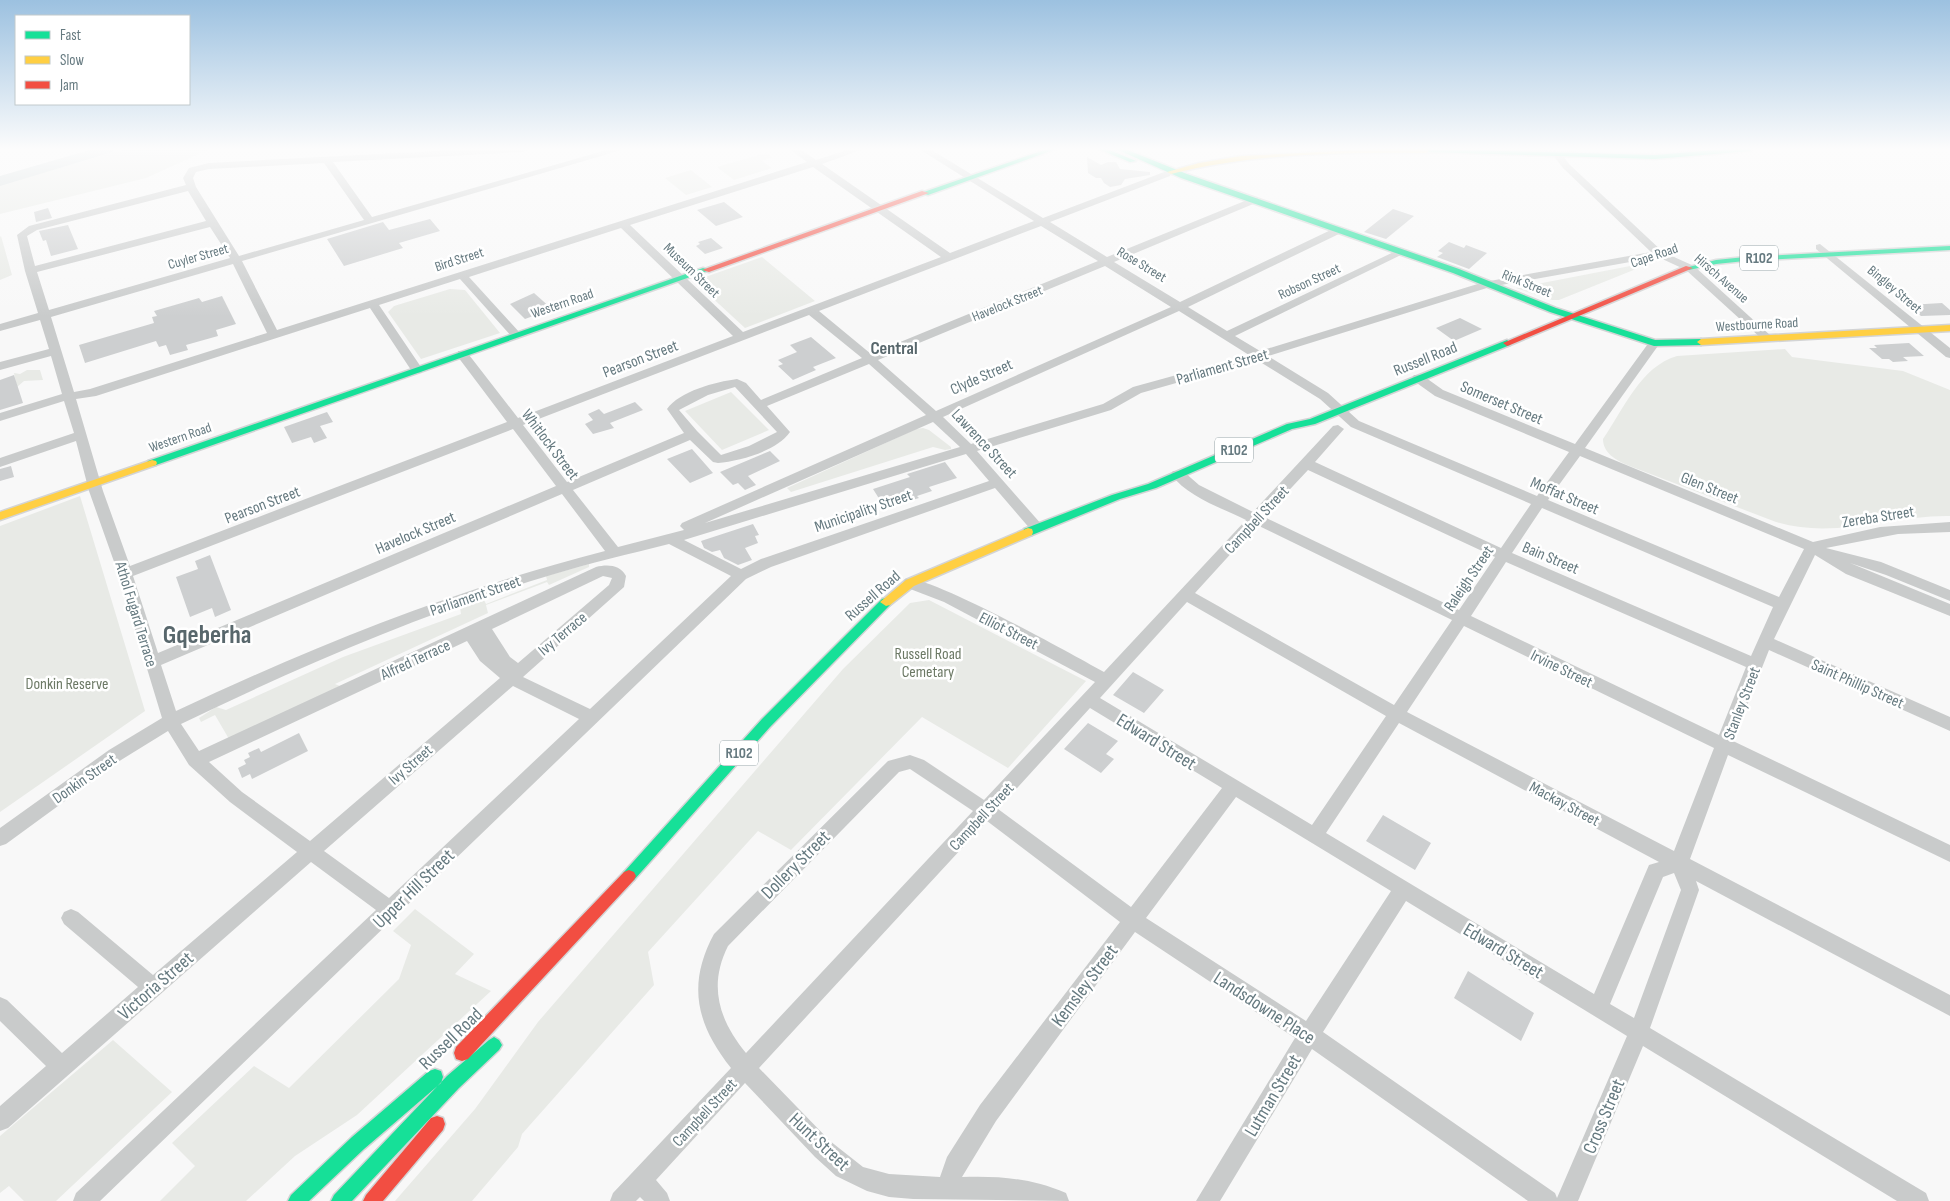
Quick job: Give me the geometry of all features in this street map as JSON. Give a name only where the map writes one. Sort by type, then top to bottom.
[{"type":"main road","name":"Western Road","points":[[0,516],[890,205]]},
{"type":"main road","name":"Rink Street","points":[[1262,205],[1472,278],[1570,316]]},
{"type":"main road","name":"Cape Road","points":[[1570,316],[1690,268],[1716,262],[1950,240]]},
{"type":"main road","name":"Cape Road","points":[[1655,269],[1708,254],[1950,248]]},
{"type":"main road","points":[[1516,326],[1572,302]]},
{"type":"main road","name":"Westbourne Road","points":[[1570,316],[1654,343],[1950,328]]},
{"type":"main road","name":"Russell Road","points":[[297,1201],[358,1143],[450,1065],[618,890],[766,723],[878,608],[910,583],[1037,528],[1178,474],[1290,426],[1312,422],[1335,406],[1412,372],[1570,316]]},
{"type":"main road","name":"Russell Road","points":[[1290,426],[1301,415],[1315,408],[1335,406],[1412,372]]},
{"type":"main road","name":"Russell Road","points":[[537,991],[618,890]]},
{"type":"main road","points":[[340,1201],[453,1082],[497,1041],[459,1094]]},
{"type":"main road","points":[[380,1140],[450,1065]]},
{"type":"main road","points":[[372,1201],[442,1118]]},
{"type":"street","name":"Athol Fugard Terrace","points":[[123,205],[28,230],[21,238],[94,484],[125,573],[171,721],[195,760],[236,798],[391,910]]},
{"type":"street","points":[[202,205],[236,259],[274,335]]},
{"type":"street","points":[[358,205],[369,220]]},
{"type":"street","name":"Cuyler Street","points":[[0,328],[423,205]]},
{"type":"street","name":"Bird Street","points":[[0,417],[68,396],[92,392],[683,205]]},
{"type":"street","points":[[873,205],[949,257]]},
{"type":"street","name":"Rose Street","points":[[1015,205],[1182,306],[1335,406]]},
{"type":"street","name":"Pearson Street","points":[[125,573],[1087,205]]},
{"type":"street","name":"Havelock Street","points":[[759,405],[1246,205]]},
{"type":"street","points":[[1607,205],[1659,254]]},
{"type":"street","points":[[30,271],[212,223]]},
{"type":"street","name":"Museum Street","points":[[623,224],[741,337]]},
{"type":"street","name":"Clyde Street","points":[[635,547],[778,486],[1182,306],[1337,232]]},
{"type":"street","name":"Bingley Street","points":[[1824,251],[1950,354]]},
{"type":"street","name":"Robson Street","points":[[1228,335],[1400,254]]},
{"type":"street","name":"Hirsch Avenue","points":[[1659,254],[1690,268],[1767,338]]},
{"type":"street","name":"Parliament Street","points":[[171,721],[265,676],[401,621],[484,591],[635,547],[670,540],[969,449],[1107,406],[1138,390],[1488,284],[1659,254]]},
{"type":"street","points":[[461,274],[516,336]]},
{"type":"street","points":[[372,303],[417,370]]},
{"type":"street","name":"Lawrence Street","points":[[810,310],[935,416],[969,449],[1037,528]]},
{"type":"street","name":"Raleigh Street","points":[[1314,836],[1505,556],[1539,503],[1654,343]]},
{"type":"street","points":[[0,366],[56,352]]},
{"type":"street","name":"Whitlock Street","points":[[462,354],[563,489],[614,553]]},
{"type":"street","name":"Somerset Street","points":[[1412,372],[1439,393],[1577,452]]},
{"type":"street","points":[[737,383],[783,428],[784,432],[780,437],[722,460],[714,456],[692,434],[673,411],[676,405],[726,384],[737,383]]},
{"type":"street","name":"Moffat Street","points":[[1335,406],[1352,422],[1362,428],[1782,604]]},
{"type":"street","name":"Campbell Street","points":[[621,1201],[1338,429]]},
{"type":"street","name":"Havelock Street","points":[[152,662],[692,434]]},
{"type":"street","points":[[0,463],[81,436]]},
{"type":"street","name":"Glen Street","points":[[1577,452],[1829,554],[1864,562],[1950,596]]},
{"type":"street","name":"Bain Street","points":[[1306,464],[1505,556],[1756,665]]},
{"type":"street","name":"Irvine Street","points":[[1178,474],[1194,488],[1256,519],[1950,854]]},
{"type":"street","name":"Municipality Street","points":[[741,576],[766,563],[998,482]]},
{"type":"street","points":[[778,486],[780,498],[792,503]]},
{"type":"street","name":"Zereba Street","points":[[1812,547],[1883,531],[1929,526],[1950,527]]},
{"type":"street","points":[[670,540],[741,576]]},
{"type":"street","name":"Stanley Street","points":[[1679,863],[1725,745],[1741,698],[1782,604],[1812,547]]},
{"type":"street","name":"Glen Street","points":[[1829,554],[1840,564],[1851,570],[1950,610]]},
{"type":"street","name":"Alfred Terrace","points":[[195,760],[222,750],[601,571],[608,570],[617,573],[619,583],[614,589]]},
{"type":"street","name":"Upper Hill Street","points":[[84,1201],[391,910],[590,717],[741,576]]},
{"type":"street","name":"Elliot Street","points":[[910,583],[948,598],[1106,680]]},
{"type":"street","name":"Ivy Terrace","points":[[513,674],[614,589]]},
{"type":"street","name":"Mackay Street","points":[[1184,594],[1396,714],[1950,1006]]},
{"type":"street","points":[[476,630],[486,657],[538,693],[553,697],[590,717]]},
{"type":"street","name":"Saint Phillip Street","points":[[1766,642],[1950,724]]},
{"type":"street","name":"Ivy Street","points":[[310,850],[513,674]]},
{"type":"street","name":"Edward Street","points":[[1089,699],[1232,788],[1599,1006],[1918,1201]]},
{"type":"street","name":"Donkin Street","points":[[0,838],[115,755],[171,721]]},
{"type":"street","name":"Dollery Street","points":[[746,1068],[726,1045],[711,1015],[708,983],[714,951],[721,940],[788,870],[894,766],[910,762],[918,765],[986,810]]},
{"type":"street","name":"Kemsley Street","points":[[947,1189],[955,1165],[988,1113],[1232,788]]},
{"type":"street","name":"Landsdowne Place","points":[[986,810],[1133,920],[1309,1035],[1547,1201]]},
{"type":"street","name":"Victoria Street","points":[[0,1120],[310,850]]},
{"type":"street","points":[[1599,1006],[1656,871],[1679,863],[1690,890],[1639,1031]]},
{"type":"street","name":"Lutman Street","points":[[1207,1201],[1309,1035],[1402,890]]},
{"type":"street","points":[[71,918],[153,987]]},
{"type":"street","points":[[0,1007],[62,1067]]},
{"type":"street","name":"Cross Street","points":[[1567,1201],[1639,1031]]},
{"type":"street","name":"Hunt Street","points":[[746,1068],[839,1164],[859,1176],[886,1186],[1001,1189],[1034,1192],[1058,1201]]},
{"type":"street","points":[[640,1180],[658,1201]]},
{"type":"green space","points":[[0,205],[36,205],[0,214]]},
{"type":"green space","points":[[0,237],[12,275],[0,280]]},
{"type":"green space","points":[[762,257],[815,301],[745,328],[694,281]]},
{"type":"green space","points":[[1656,261],[1559,300],[1552,300],[1516,288]]},
{"type":"green space","points":[[450,289],[465,290],[500,333],[421,359],[388,312],[394,306]]},
{"type":"green space","points":[[1785,349],[1792,357],[1903,371],[1950,390],[1950,516],[1906,519],[1841,528],[1819,529],[1798,527],[1776,522],[1627,465],[1615,458],[1605,448],[1603,439],[1634,390],[1653,369],[1664,361],[1677,356]]},
{"type":"green space","points":[[27,370],[40,370],[43,380],[24,381],[17,387],[14,373],[20,374]]},
{"type":"green space","points":[[731,392],[769,430],[722,450],[685,411]]},
{"type":"green space","points":[[923,428],[929,430],[951,447],[951,449],[945,450],[933,447],[791,492],[787,488],[916,429]]},
{"type":"green space","name":"Donkin Reserve","points":[[80,496],[145,711],[0,812],[0,526]]},
{"type":"green space","points":[[589,564],[589,567],[549,585],[547,582],[486,605],[488,613],[335,684],[340,686],[229,739],[215,715],[201,722],[199,718],[216,707],[226,710],[343,657],[461,614],[460,607],[480,598],[483,598],[486,604],[547,580],[546,576]]},
{"type":"green space","name":"Russell Road Cemetary","points":[[929,600],[1086,681],[1008,768],[922,717],[791,850],[758,831],[648,952],[654,985],[522,1134],[518,1147],[472,1201],[395,1201],[475,1109],[538,1022],[843,669],[910,603]]},
{"type":"green space","points":[[415,909],[474,954],[455,974],[491,991],[357,1115],[295,1156],[246,1201],[160,1201],[195,1166],[172,1143],[254,1066],[289,1088],[399,979],[411,945],[393,931]]},
{"type":"green space","points":[[113,1040],[172,1092],[56,1201],[24,1201],[9,1186],[0,1193],[0,1136]]},
{"type":"building","points":[[714,205],[728,205],[743,217],[716,226],[697,210]]},
{"type":"building","points":[[48,208],[52,218],[36,222],[34,212]]},
{"type":"building","points":[[1393,209],[1414,216],[1386,239],[1364,232]]},
{"type":"building","points":[[430,219],[440,231],[399,243],[403,248],[344,266],[327,239],[383,222],[389,230]]},
{"type":"building","points":[[68,225],[78,249],[51,256],[46,240],[43,241],[39,231]]},
{"type":"building","points":[[711,238],[723,248],[705,254],[696,246],[700,244],[698,242]]},
{"type":"building","points":[[1449,242],[1464,248],[1466,245],[1487,253],[1469,269],[1437,257],[1443,253],[1438,251]]},
{"type":"building","points":[[534,293],[552,309],[525,319],[510,304]]},
{"type":"building","points":[[222,296],[236,324],[216,330],[218,336],[186,345],[188,350],[170,355],[166,345],[159,347],[156,341],[85,363],[79,345],[154,323],[152,317],[157,316],[154,311],[199,298],[202,302]]},
{"type":"building","points":[[1942,303],[1950,310],[1950,315],[1921,316],[1908,305]]},
{"type":"building","points":[[1460,318],[1482,329],[1454,341],[1436,328]]},
{"type":"building","points":[[811,337],[836,358],[813,367],[816,370],[793,380],[778,366],[783,364],[778,360],[797,352],[790,345]]},
{"type":"building","points":[[1909,343],[1924,356],[1903,357],[1908,361],[1893,362],[1889,359],[1882,359],[1869,348],[1877,348],[1874,345]]},
{"type":"building","points":[[14,375],[23,403],[0,410],[0,380]]},
{"type":"building","points":[[635,402],[643,410],[610,423],[614,428],[593,434],[585,424],[593,420],[588,414],[599,409],[604,414]]},
{"type":"building","points":[[327,412],[333,422],[320,426],[327,438],[314,443],[311,437],[292,443],[284,427]]},
{"type":"building","points":[[692,449],[713,473],[690,483],[667,459]]},
{"type":"building","points":[[770,451],[780,461],[748,476],[756,485],[745,490],[738,483],[733,485],[720,472]]},
{"type":"building","points":[[945,462],[957,478],[929,487],[932,491],[917,496],[919,498],[885,508],[873,489],[910,477],[907,474]]},
{"type":"building","points":[[11,466],[14,477],[0,481],[0,469]]},
{"type":"building","points":[[753,524],[759,535],[755,536],[758,543],[745,548],[752,560],[738,565],[724,558],[720,550],[712,552],[704,548],[701,541]]},
{"type":"building","points":[[210,555],[231,610],[215,617],[212,608],[190,617],[176,577],[198,569],[195,561]]},
{"type":"building","points":[[1133,672],[1164,690],[1144,713],[1113,695]]},
{"type":"building","points":[[1088,723],[1118,741],[1106,754],[1114,759],[1101,773],[1064,749]]},
{"type":"building","points":[[299,733],[308,751],[252,779],[250,774],[242,778],[238,768],[246,764],[244,760],[250,757],[248,753],[259,748],[261,752]]},
{"type":"building","points":[[1383,815],[1431,843],[1415,870],[1366,841]]},
{"type":"building","points":[[1468,971],[1534,1013],[1521,1041],[1454,998]]},
{"type":"traffic: fast","points":[[1267,205],[1456,271],[1553,310],[1654,343],[1701,342]]},
{"type":"traffic: fast","points":[[1689,268],[1716,262],[1745,259],[1950,248]]},
{"type":"traffic: fast","points":[[152,463],[706,270]]},
{"type":"traffic: fast","points":[[1028,532],[1116,497],[1152,486],[1290,426],[1312,422],[1507,343]]},
{"type":"traffic: fast","points":[[629,876],[766,723],[886,602]]},
{"type":"traffic: fast","points":[[340,1201],[453,1082],[494,1045]]},
{"type":"traffic: fast","points":[[297,1201],[358,1143],[435,1077]]},
{"type":"traffic: slow","points":[[1701,342],[1950,328]]},
{"type":"traffic: slow","points":[[0,516],[152,463]]},
{"type":"traffic: slow","points":[[886,602],[910,583],[1028,532]]},
{"type":"traffic: jam","points":[[706,270],[891,205]]},
{"type":"traffic: jam","points":[[1507,343],[1689,268]]},
{"type":"traffic: jam","points":[[462,1053],[629,876]]},
{"type":"traffic: jam","points":[[372,1201],[437,1124]]},
{"type":"district","name":"Central","points":[[894,348]]},
{"type":"district","name":"Gqeberha","points":[[207,634]]}]
